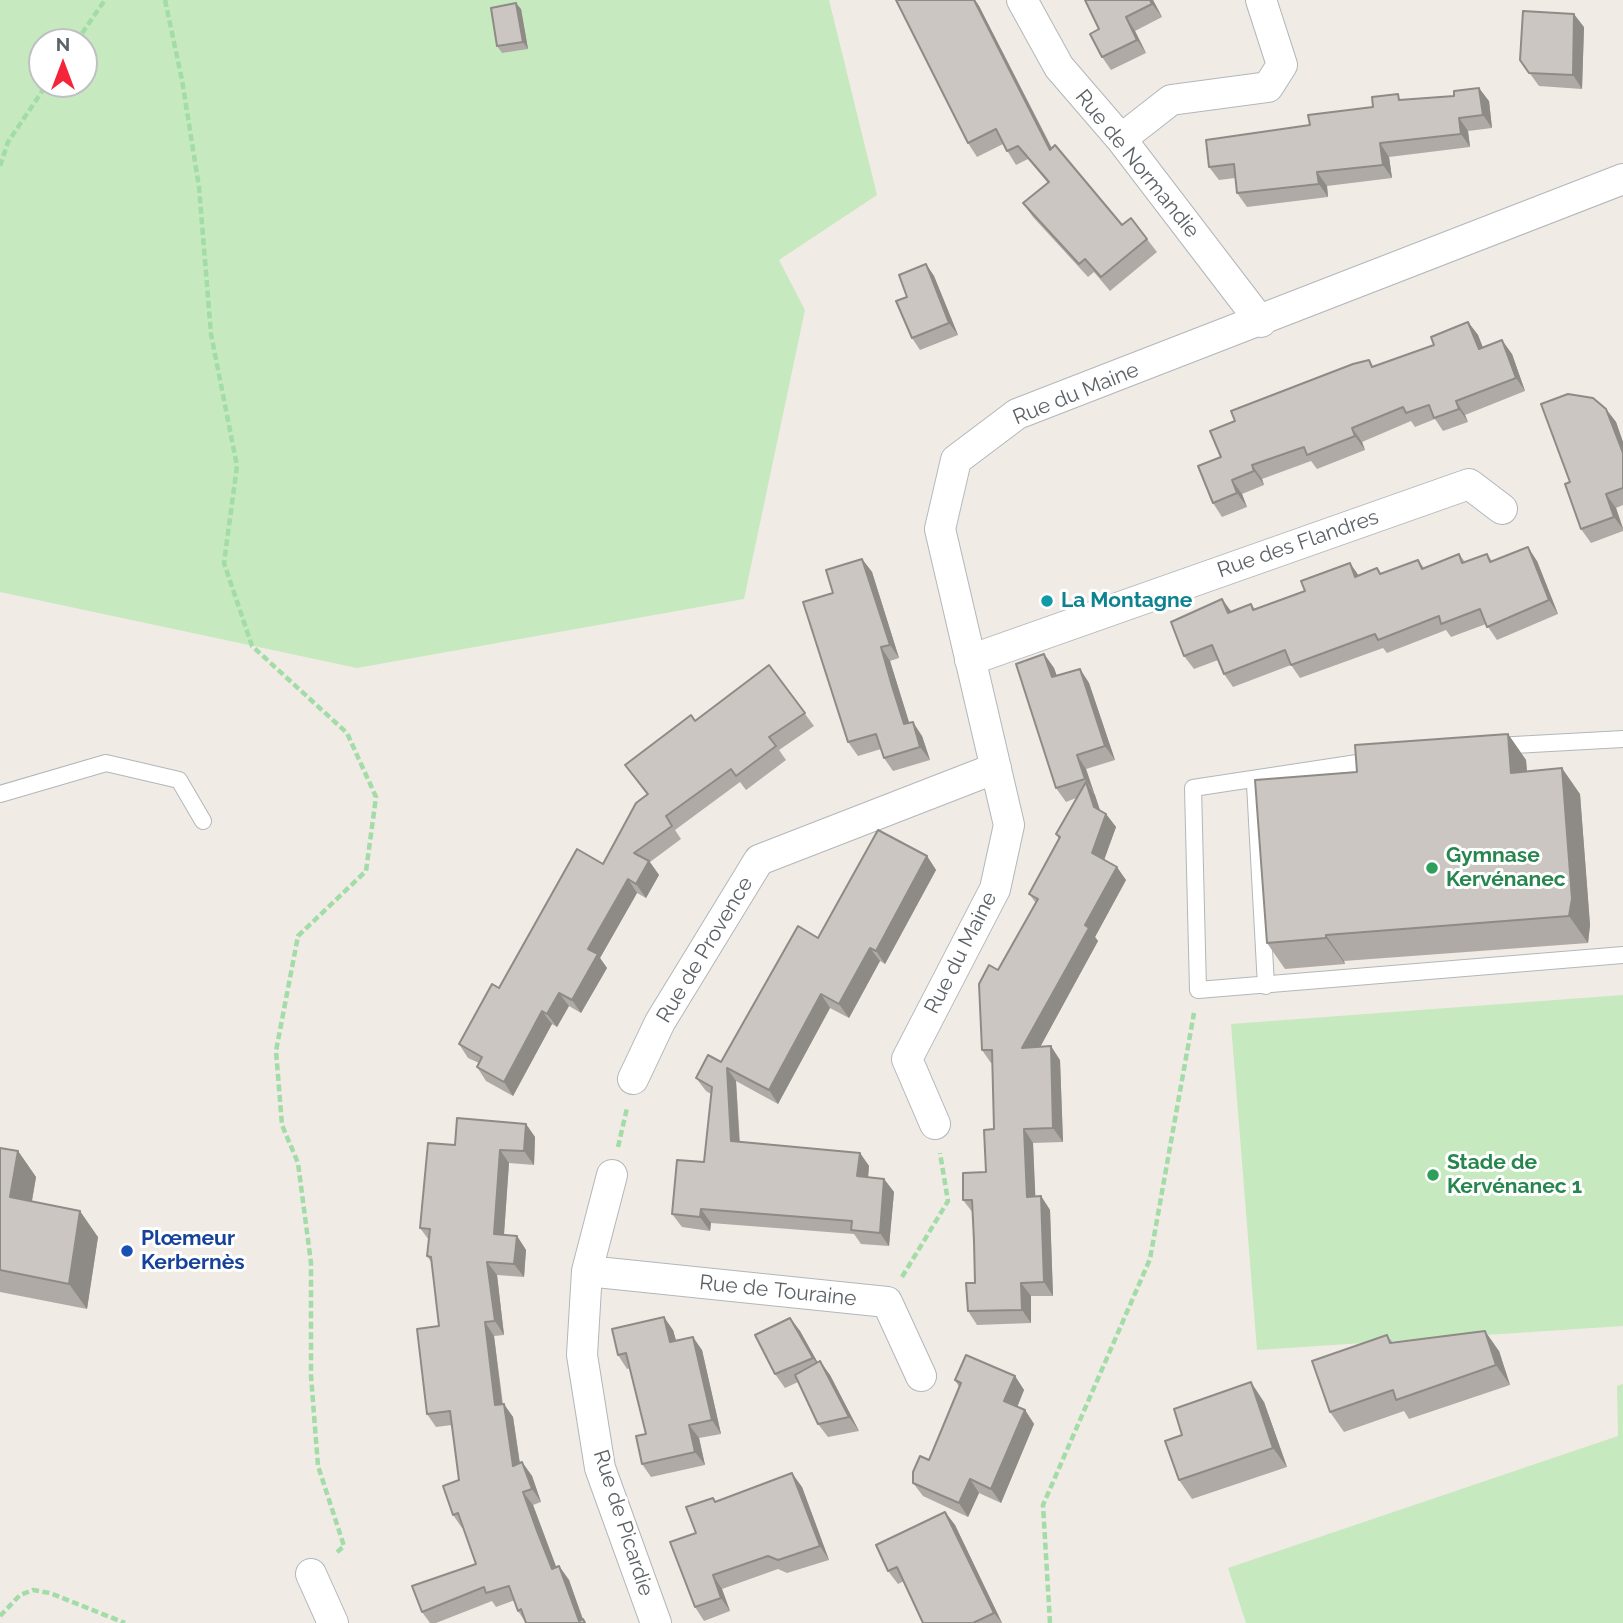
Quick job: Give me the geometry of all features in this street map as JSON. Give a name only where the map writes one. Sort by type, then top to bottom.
[{"type":"street","name":"Rue de Normandie","points":[[1023,0],[1059,68],[1121,139],[1261,322]]},
{"type":"street","points":[[1121,139],[1171,100],[1268,87],[1282,65],[1261,0]]},
{"type":"street","name":"Rue du Maine","points":[[935,1124],[907,1059],[995,888],[1009,825],[940,529],[956,460],[1017,414],[1261,322],[1623,179]]},
{"type":"street","name":"Rue des Flandres","points":[[970,660],[1469,484],[1502,509]]},
{"type":"street","name":"Rue de Provence","points":[[634,1079],[660,1023],[759,860],[996,768]]},
{"type":"street","name":"Rue de Picardie","points":[[612,1175],[587,1271],[582,1355],[600,1468],[656,1623]]},
{"type":"street","name":"Rue de Touraine","points":[[587,1271],[887,1302],[921,1376]]},
{"type":"street","points":[[311,1574],[333,1623]]},
{"type":"lane","points":[[1475,747],[1623,739]]},
{"type":"lane","points":[[1392,757],[1194,789],[1198,990],[1623,955]]},
{"type":"lane","points":[[0,794],[106,763],[178,780],[203,821]]},
{"type":"lane","points":[[1255,778],[1266,986]]},
{"type":"path","points":[[86,28],[105,0]]},
{"type":"path","points":[[165,0],[182,80],[199,187],[212,334],[237,466],[224,562],[252,646],[347,733],[376,797],[366,871],[298,936],[276,1051],[282,1125],[298,1163],[311,1263],[311,1376],[318,1466],[344,1546],[311,1574]]},
{"type":"path","points":[[0,166],[8,142],[38,98]]},
{"type":"path","points":[[1050,1623],[1043,1505],[1150,1259],[1198,990]]},
{"type":"path","points":[[612,1175],[634,1079]]},
{"type":"path","points":[[887,1302],[948,1201],[935,1124]]},
{"type":"path","points":[[0,1616],[20,1595],[33,1590],[50,1593],[125,1623]]},
{"type":"green space","points":[[0,0],[829,0],[877,195],[779,260],[805,310],[744,599],[357,668],[0,592]]},
{"type":"green space","name":"Stade de Kervénanec 1","points":[[1623,995],[1623,1326],[1257,1350],[1231,1024]]},
{"type":"green space","points":[[1623,1384],[1623,1623],[1246,1623],[1228,1568],[1618,1436],[1617,1386]]},
{"type":"building","points":[[896,0],[974,0],[1050,150],[1055,145],[1122,225],[1131,218],[1147,239],[1101,277],[1085,259],[1079,264],[1023,203],[1049,182],[1018,146],[1007,151],[996,129],[968,143]]},
{"type":"building","points":[[1085,0],[1150,0],[1152,4],[1126,17],[1137,40],[1102,57],[1090,34],[1099,29]]},
{"type":"building","points":[[516,3],[523,42],[497,46],[491,8]]},
{"type":"building","points":[[1523,11],[1574,14],[1573,75],[1529,73],[1520,60]]},
{"type":"building","points":[[1479,88],[1483,115],[1459,118],[1461,134],[1380,143],[1383,165],[1317,172],[1319,184],[1237,193],[1234,164],[1209,167],[1206,140],[1310,125],[1308,115],[1373,107],[1372,97],[1398,94],[1399,100],[1454,96],[1454,91]]},
{"type":"building","points":[[926,264],[949,323],[912,338],[896,301],[907,297],[899,275]]},
{"type":"building","points":[[1468,322],[1479,349],[1502,340],[1516,378],[1456,401],[1459,409],[1434,418],[1429,405],[1406,413],[1403,407],[1352,428],[1355,436],[1307,455],[1304,447],[1252,465],[1254,471],[1232,480],[1237,493],[1213,503],[1198,466],[1221,457],[1210,431],[1235,421],[1231,411],[1353,364],[1369,360],[1372,367],[1434,345],[1431,337]]},
{"type":"building","points":[[1568,394],[1593,398],[1606,409],[1623,453],[1623,488],[1606,494],[1614,517],[1581,529],[1565,484],[1570,482],[1541,404]]},
{"type":"building","points":[[1528,547],[1549,600],[1487,627],[1480,609],[1441,624],[1439,616],[1378,640],[1375,634],[1291,665],[1285,650],[1224,674],[1212,645],[1184,656],[1171,622],[1222,599],[1228,613],[1251,604],[1253,610],[1305,591],[1301,581],[1350,563],[1355,577],[1377,568],[1380,574],[1418,560],[1422,569],[1459,554],[1462,563],[1487,554],[1490,562]]},
{"type":"building","points":[[862,559],[890,645],[881,647],[892,686],[904,724],[913,722],[920,747],[884,758],[876,734],[848,742],[803,602],[833,593],[826,570]]},
{"type":"building","points":[[1044,654],[1052,677],[1080,669],[1105,746],[1077,755],[1085,779],[1056,788],[1016,664]]},
{"type":"building","points":[[769,665],[805,713],[769,737],[776,746],[736,776],[731,769],[666,816],[672,826],[634,853],[649,861],[636,884],[628,879],[588,949],[598,954],[572,1000],[559,993],[547,1014],[542,1011],[504,1082],[477,1067],[482,1057],[459,1044],[492,984],[499,988],[577,849],[603,864],[636,803],[648,794],[625,765],[691,715],[695,721]]},
{"type":"building","name":"Gymnase Kervénanec","points":[[1508,734],[1511,773],[1562,768],[1572,899],[1569,916],[1326,935],[1326,938],[1267,943],[1255,780],[1357,772],[1355,745]]},
{"type":"building","points":[[1086,782],[1094,807],[1106,814],[1092,853],[1117,867],[1085,925],[1089,928],[1022,1048],[1051,1046],[1053,1128],[1024,1129],[1027,1197],[1041,1196],[1044,1282],[1021,1283],[1022,1310],[968,1311],[966,1283],[975,1283],[974,1241],[972,1200],[963,1200],[963,1173],[986,1172],[984,1130],[994,1129],[992,1050],[982,1050],[979,984],[989,965],[998,970],[1038,899],[1029,894],[1060,837],[1056,834]]},
{"type":"building","points":[[878,830],[927,856],[876,951],[870,948],[839,1004],[821,994],[769,1090],[727,1068],[731,1141],[860,1153],[857,1176],[884,1179],[880,1233],[851,1230],[852,1221],[701,1209],[700,1217],[672,1214],[677,1160],[704,1162],[712,1087],[696,1078],[708,1055],[721,1062],[798,926],[818,938]]},
{"type":"building","points":[[457,1118],[526,1124],[524,1151],[500,1150],[494,1234],[517,1236],[514,1264],[487,1262],[495,1321],[485,1322],[495,1405],[504,1404],[513,1466],[522,1462],[532,1489],[523,1492],[537,1531],[552,1569],[559,1566],[579,1621],[583,1619],[585,1623],[526,1623],[521,1609],[518,1611],[509,1586],[486,1593],[484,1587],[422,1612],[412,1586],[476,1564],[458,1513],[453,1515],[443,1486],[459,1480],[450,1411],[427,1414],[417,1329],[439,1326],[431,1257],[427,1256],[430,1229],[420,1228],[428,1143],[455,1145]]},
{"type":"building","points":[[0,1148],[18,1151],[10,1197],[80,1211],[69,1284],[0,1270]]},
{"type":"building","points":[[664,1317],[670,1342],[693,1337],[712,1420],[689,1425],[695,1452],[642,1464],[636,1436],[646,1434],[626,1353],[618,1355],[612,1329]]},
{"type":"building","points":[[790,1318],[813,1358],[775,1374],[755,1335]]},
{"type":"building","points":[[1485,1331],[1496,1365],[1396,1400],[1393,1390],[1330,1412],[1312,1361],[1387,1335],[1390,1343]]},
{"type":"building","points":[[966,1355],[1015,1376],[1004,1401],[1025,1410],[991,1489],[970,1479],[959,1503],[913,1483],[913,1472],[920,1456],[929,1460],[961,1383],[955,1380]]},
{"type":"building","points":[[820,1361],[849,1417],[818,1424],[795,1375]]},
{"type":"building","points":[[1251,1382],[1273,1448],[1179,1480],[1165,1441],[1182,1435],[1174,1409]]},
{"type":"building","points":[[792,1473],[820,1546],[778,1560],[768,1556],[713,1575],[721,1598],[695,1607],[670,1542],[696,1533],[686,1507],[713,1498],[715,1502]]},
{"type":"building","points":[[945,1512],[994,1613],[973,1623],[923,1623],[897,1567],[888,1571],[876,1545]]},
{"type":"place","name":"La Montagne","points":[[1047,601]]},
{"type":"place","name":"Gymnase Kervénanec","points":[[1432,868]]},
{"type":"place","name":"Stade de Kervénanec 1","points":[[1433,1175]]},
{"type":"place","name":"Plœmeur Kerbernès","points":[[127,1251]]}]
